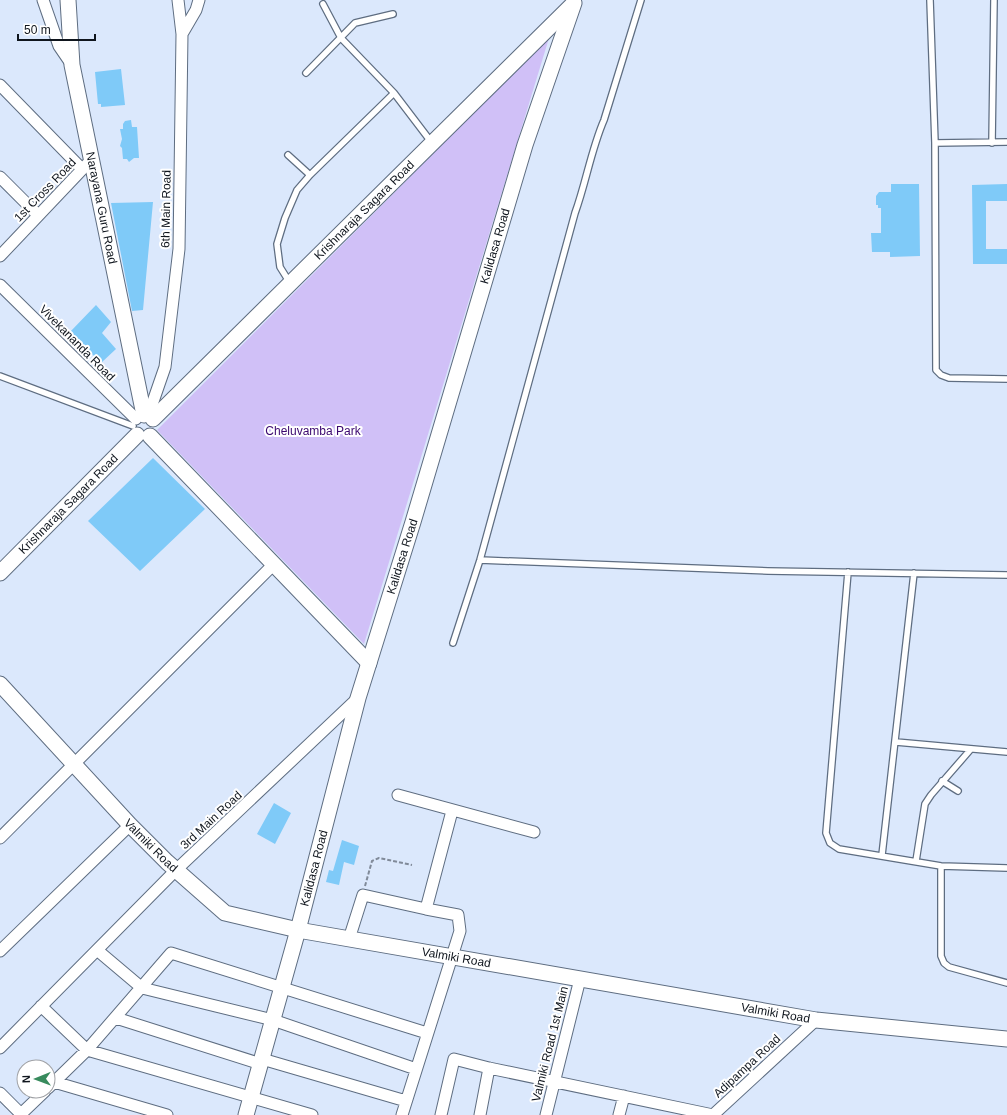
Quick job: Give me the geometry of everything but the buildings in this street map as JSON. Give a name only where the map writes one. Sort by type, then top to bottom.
[{"type":"street","points":[[43,0],[59,46],[72,65]]},
{"type":"street","name":"Narayana Guru Road","points":[[68,0],[72,65],[87,164],[143,424]]},
{"type":"street","name":"6th Main Road","points":[[143,424],[165,367],[179,249],[182,34],[178,0]]},
{"type":"street","points":[[182,34],[196,10],[199,0]]},
{"type":"street","name":"Krishnaraja Sagara Road","points":[[0,573],[143,424],[432,144],[574,2]]},
{"type":"street","name":"Kalidasa Road","points":[[246,1115],[298,930],[358,698],[413,522],[525,145],[574,2]]},
{"type":"street","points":[[0,86],[87,164]]},
{"type":"street","name":"1st Cross Road","points":[[0,256],[87,164]]},
{"type":"street","points":[[0,177],[38,215]]},
{"type":"street","name":"Vivekananda Road","points":[[0,285],[143,424]]},
{"type":"street","points":[[143,424],[369,663]]},
{"type":"street","points":[[0,838],[73,763],[274,564]]},
{"type":"street","name":"Valmiki Road","points":[[0,684],[130,825],[176,870],[225,913],[298,930],[816,1020],[1007,1039]]},
{"type":"street","name":"3rd Main Road","points":[[0,1048],[176,870],[358,698]]},
{"type":"street","points":[[398,795],[452,811],[534,832]]},
{"type":"street","points":[[426,909],[452,811]]},
{"type":"street","points":[[0,951],[130,825]]},
{"type":"street","points":[[349,939],[363,895],[458,915],[460,931],[402,1115]]},
{"type":"street","points":[[97,950],[142,988],[273,1020],[416,1069]]},
{"type":"street","points":[[56,1080],[87,1050],[116,1018],[171,953],[282,986],[427,1033]]},
{"type":"street","name":"Valmiki Road 1st Main","points":[[546,1115],[580,979]]},
{"type":"street","points":[[41,1006],[87,1050],[312,1115]]},
{"type":"street","points":[[116,1018],[261,1062],[406,1101]]},
{"type":"street","name":"Adipampa Road","points":[[713,1115],[816,1020]]},
{"type":"street","points":[[442,1115],[454,1059],[554,1082],[713,1115]]},
{"type":"street","points":[[480,1115],[490,1068]]},
{"type":"street","points":[[56,1086],[167,1115]]},
{"type":"street","points":[[0,1093],[21,1114],[37,1099]]},
{"type":"street","points":[[619,1115],[624,1096]]},
{"type":"lane","points":[[453,643],[480,560],[576,213],[586,184],[597,136],[604,120],[641,0]]},
{"type":"lane","points":[[930,0],[934,143],[936,370],[941,375],[949,378],[1007,379]]},
{"type":"lane","points":[[992,143],[994,0]]},
{"type":"lane","points":[[323,4],[341,38],[394,93],[432,144]]},
{"type":"lane","points":[[306,73],[354,23],[392,14]]},
{"type":"lane","points":[[290,283],[280,267],[277,244],[285,218],[297,190],[310,175],[394,93]]},
{"type":"lane","points":[[934,143],[1007,142]]},
{"type":"lane","points":[[288,155],[310,175]]},
{"type":"lane","points":[[0,376],[143,424]]},
{"type":"lane","points":[[480,560],[768,571],[1007,575]]},
{"type":"lane","points":[[848,572],[826,833],[830,842],[839,849],[941,866],[1007,868]]},
{"type":"lane","points":[[882,855],[914,573]]},
{"type":"lane","points":[[896,742],[1007,752]]},
{"type":"lane","points":[[916,861],[925,804],[942,781],[970,749]]},
{"type":"lane","points":[[942,781],[958,791]]},
{"type":"lane","points":[[941,866],[941,956],[944,963],[949,967],[1007,984]]},
{"type":"path","points":[[363,895],[372,861],[379,858],[412,865]]},
{"type":"green space","name":"Cheluvamba Park","points":[[549,38],[364,644],[157,430]]}]
